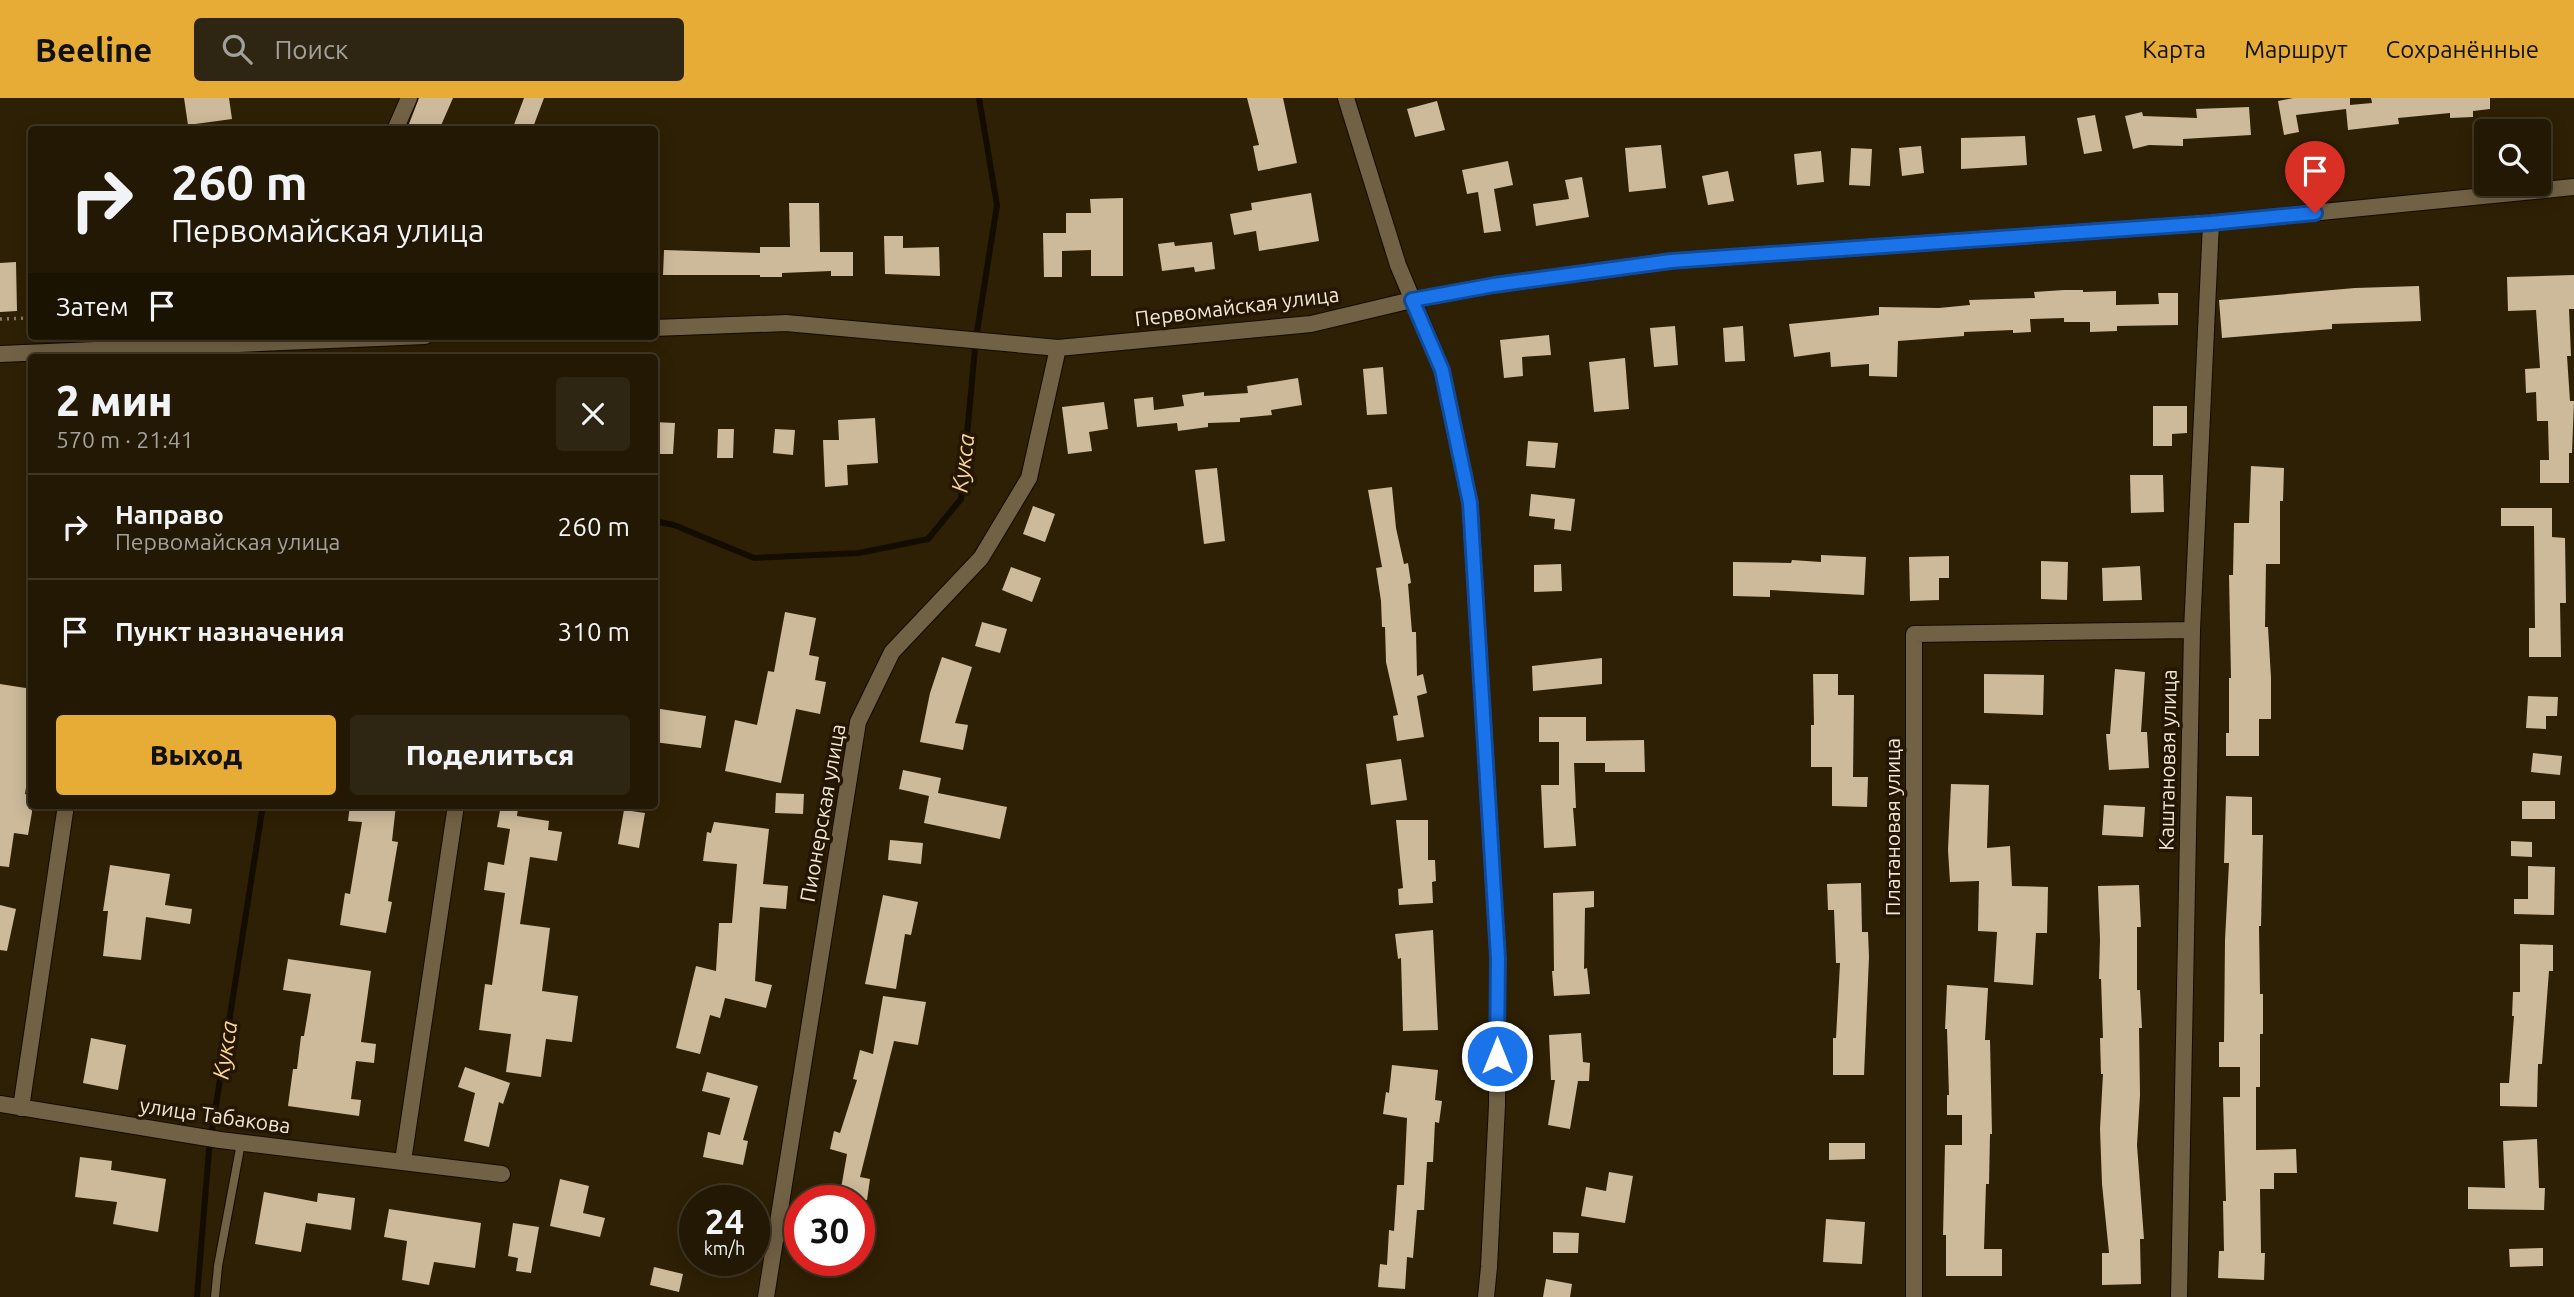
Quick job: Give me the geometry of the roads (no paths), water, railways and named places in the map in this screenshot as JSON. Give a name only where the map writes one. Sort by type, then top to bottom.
[{"type":"street","points":[[397,126],[409,98]]},
{"type":"street","points":[[1346,98],[1398,265],[1442,370],[1470,503],[1498,958],[1497,1105],[1486,1297]]},
{"type":"street","name":"Первомайская улица","points":[[658,328],[786,323],[1058,348],[1311,324],[1412,300],[1494,285],[1671,261],[2211,223],[2574,187]]},
{"type":"street","name":"Каштановая улица","points":[[2179,1297],[2192,629],[2211,223]]},
{"type":"street","points":[[0,354],[265,340]]},
{"type":"street","name":"Пионерская улица","points":[[766,1297],[858,722],[892,652],[981,558],[1029,478],[1058,348]]},
{"type":"street","name":"Платановая улица","points":[[1914,1297],[1914,634],[2192,629]]},
{"type":"street","points":[[21,1108],[65,809]]},
{"type":"street","points":[[403,1161],[455,809]]},
{"type":"street","name":"улица Табакова","points":[[0,1104],[241,1143],[502,1174]]},
{"type":"lane","points":[[215,1297],[218,1266],[241,1143]]},
{"type":"waterway","name":"Кукса","points":[[658,522],[674,525],[754,558],[859,553],[928,539],[961,499],[976,338],[997,205],[979,98]]},
{"type":"waterway","name":"Кукса","points":[[197,1297],[209,1150],[262,809]]}]
